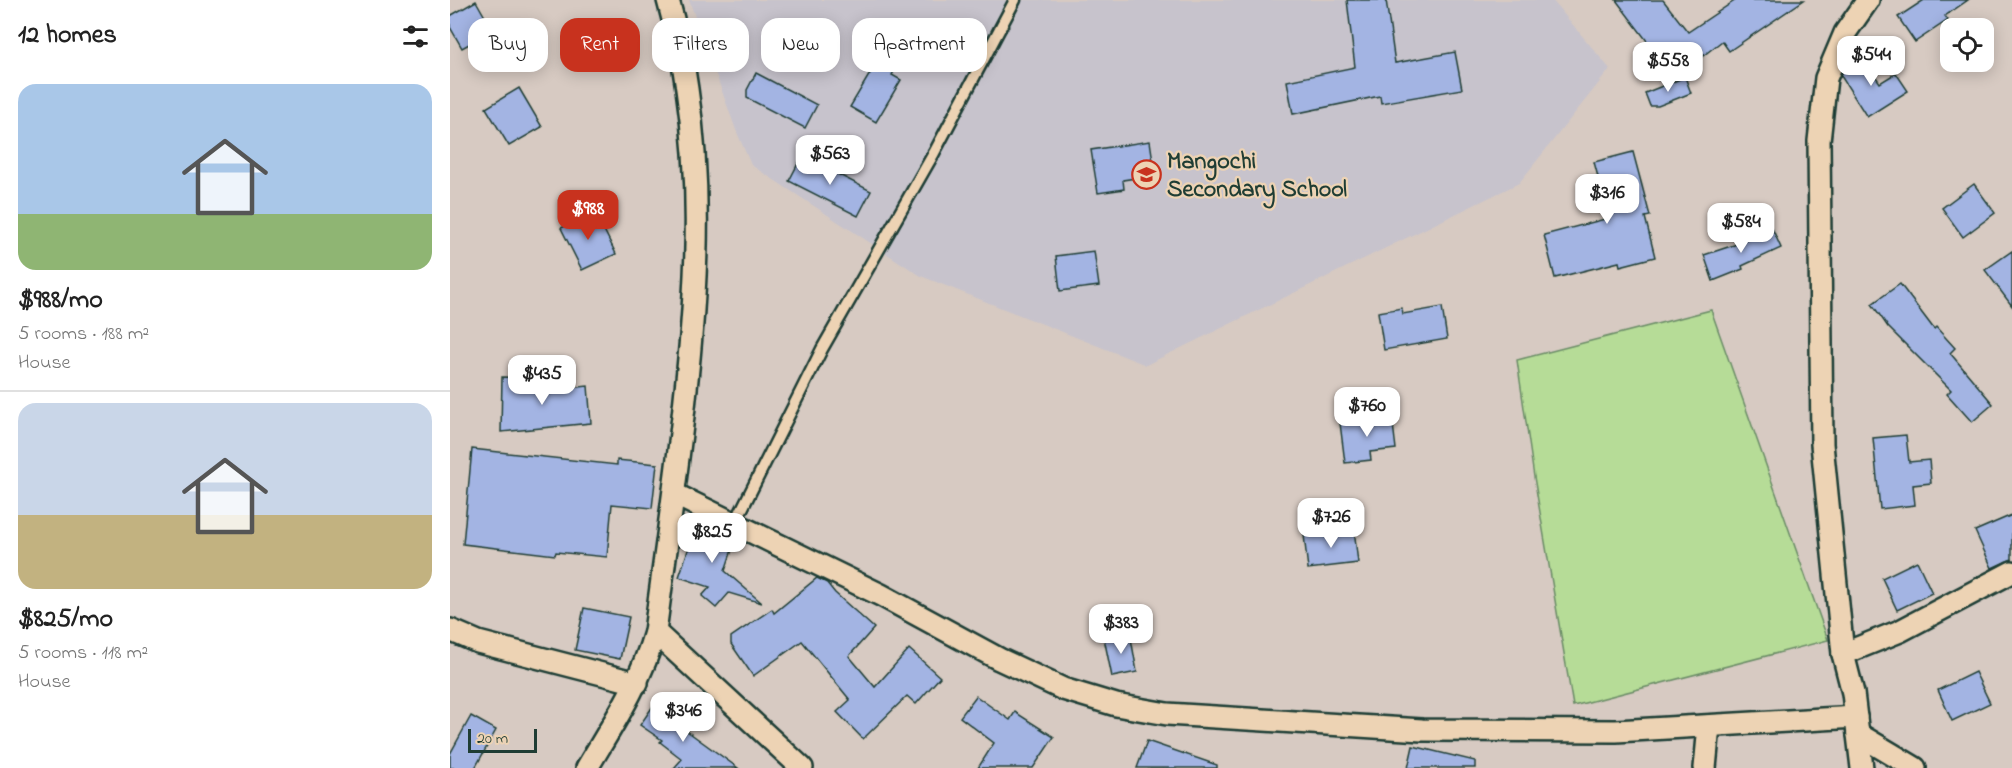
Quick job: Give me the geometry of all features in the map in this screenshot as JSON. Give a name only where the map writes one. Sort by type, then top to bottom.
[{"type":"street","points":[[587,768],[637,683],[655,632],[674,494],[695,301],[697,192],[688,90],[680,45],[668,0]]},
{"type":"street","points":[[1862,768],[1853,693],[1843,654],[1822,444],[1819,141],[1826,78],[1845,33],[1868,0]]},
{"type":"street","points":[[674,494],[881,595],[1021,669],[1063,689],[1116,705],[1167,714],[1422,730],[1616,731],[1709,726],[1857,725],[1915,768]]},
{"type":"street","points":[[1843,654],[1900,631],[2012,572]]},
{"type":"street","points":[[450,630],[478,642],[637,683]]},
{"type":"street","points":[[655,632],[802,768]]},
{"type":"street","points":[[1705,768],[1709,726]]},
{"type":"lane","points":[[735,524],[822,349],[934,153],[1016,0]]},
{"type":"shaded area","name":"Mangochi Secondary School","points":[[689,0],[1552,0],[1610,69],[1519,183],[1146,365],[921,276],[751,165],[715,72],[749,72],[749,18],[696,18]]},
{"type":"green space","points":[[1711,310],[1828,640],[1573,706],[1534,477],[1517,360]]},
{"type":"building","points":[[1347,0],[1386,0],[1395,63],[1455,52],[1462,89],[1381,103],[1380,96],[1293,114],[1287,81],[1355,67]]},
{"type":"building","points":[[1616,0],[1663,0],[1688,32],[1736,0],[1804,0],[1729,51],[1722,41],[1675,78]]},
{"type":"building","points":[[1924,0],[1968,0],[1945,16],[1946,18],[1940,18],[1940,25],[1915,42],[1898,17]]},
{"type":"building","points":[[476,1],[486,18],[468,18],[468,45],[462,48],[450,27],[450,16]]},
{"type":"building","points":[[1862,56],[1880,83],[1896,73],[1908,91],[1867,117],[1841,76],[1844,68]]},
{"type":"building","points":[[871,72],[894,72],[892,75],[901,80],[876,122],[850,107]]},
{"type":"building","points":[[756,73],[817,105],[805,128],[747,98],[747,90]]},
{"type":"building","points":[[1685,77],[1691,93],[1658,106],[1650,106],[1645,93]]},
{"type":"building","points":[[519,88],[542,127],[509,146],[486,108]]},
{"type":"building","points":[[1150,141],[1155,175],[1123,180],[1124,189],[1098,193],[1091,150]]},
{"type":"building","points":[[1633,152],[1650,216],[1645,217],[1655,257],[1620,266],[1619,262],[1555,278],[1544,235],[1609,218],[1594,162]]},
{"type":"building","points":[[802,156],[871,191],[858,216],[789,181]]},
{"type":"building","points":[[1974,184],[1995,213],[1963,237],[1942,208]]},
{"type":"building","points":[[595,212],[616,254],[582,270],[561,228]]},
{"type":"building","points":[[1772,228],[1781,248],[1742,266],[1743,269],[1713,281],[1704,255]]},
{"type":"building","points":[[1094,251],[1099,286],[1060,291],[1056,256]]},
{"type":"building","points":[[2012,251],[2012,306],[1985,270]]},
{"type":"building","points":[[1900,284],[1934,329],[1936,327],[1955,348],[1950,353],[1993,404],[1972,422],[1947,394],[1951,390],[1888,327],[1872,304]]},
{"type":"building","points":[[1442,307],[1447,339],[1384,350],[1378,312],[1402,308],[1403,314]]},
{"type":"building","points":[[502,377],[534,378],[534,392],[588,386],[591,423],[501,432]]},
{"type":"building","points":[[1392,416],[1396,449],[1370,452],[1371,460],[1345,463],[1340,423]]},
{"type":"building","points":[[1906,435],[1909,462],[1929,460],[1931,483],[1913,485],[1915,505],[1880,509],[1873,438]]},
{"type":"building","points":[[472,449],[617,465],[617,460],[657,464],[652,508],[612,504],[607,557],[556,552],[555,555],[463,544]]},
{"type":"building","points":[[2012,515],[2012,559],[1992,568],[1975,531]]},
{"type":"building","points":[[698,520],[736,538],[725,571],[762,603],[729,593],[716,608],[702,596],[710,587],[679,577]]},
{"type":"building","points":[[1354,529],[1358,563],[1308,569],[1304,535]]},
{"type":"building","points":[[1917,561],[1932,593],[1897,610],[1882,578]]},
{"type":"building","points":[[817,578],[827,583],[874,628],[849,656],[875,687],[909,649],[940,677],[916,704],[907,696],[863,739],[837,712],[850,700],[802,641],[753,676],[731,644],[731,637],[772,609],[774,613]]},
{"type":"building","points":[[584,608],[629,617],[620,659],[575,650]]},
{"type":"building","points":[[1130,633],[1137,672],[1112,677],[1104,638]]},
{"type":"building","points":[[1975,672],[1990,703],[1952,721],[1938,690]]},
{"type":"building","points":[[976,696],[1010,720],[1015,712],[1054,737],[1033,768],[978,768],[994,743],[960,717]]},
{"type":"building","points":[[653,706],[738,768],[674,768],[682,759],[660,742],[662,740],[640,725]]},
{"type":"building","points":[[471,716],[496,730],[475,768],[450,768],[450,754]]},
{"type":"building","points":[[1147,741],[1217,765],[1217,768],[1137,768]]},
{"type":"building","points":[[1413,746],[1475,761],[1475,768],[1408,768]]},
{"type":"place","name":"Mangochi Secondary School","points":[[1146,174]]}]
